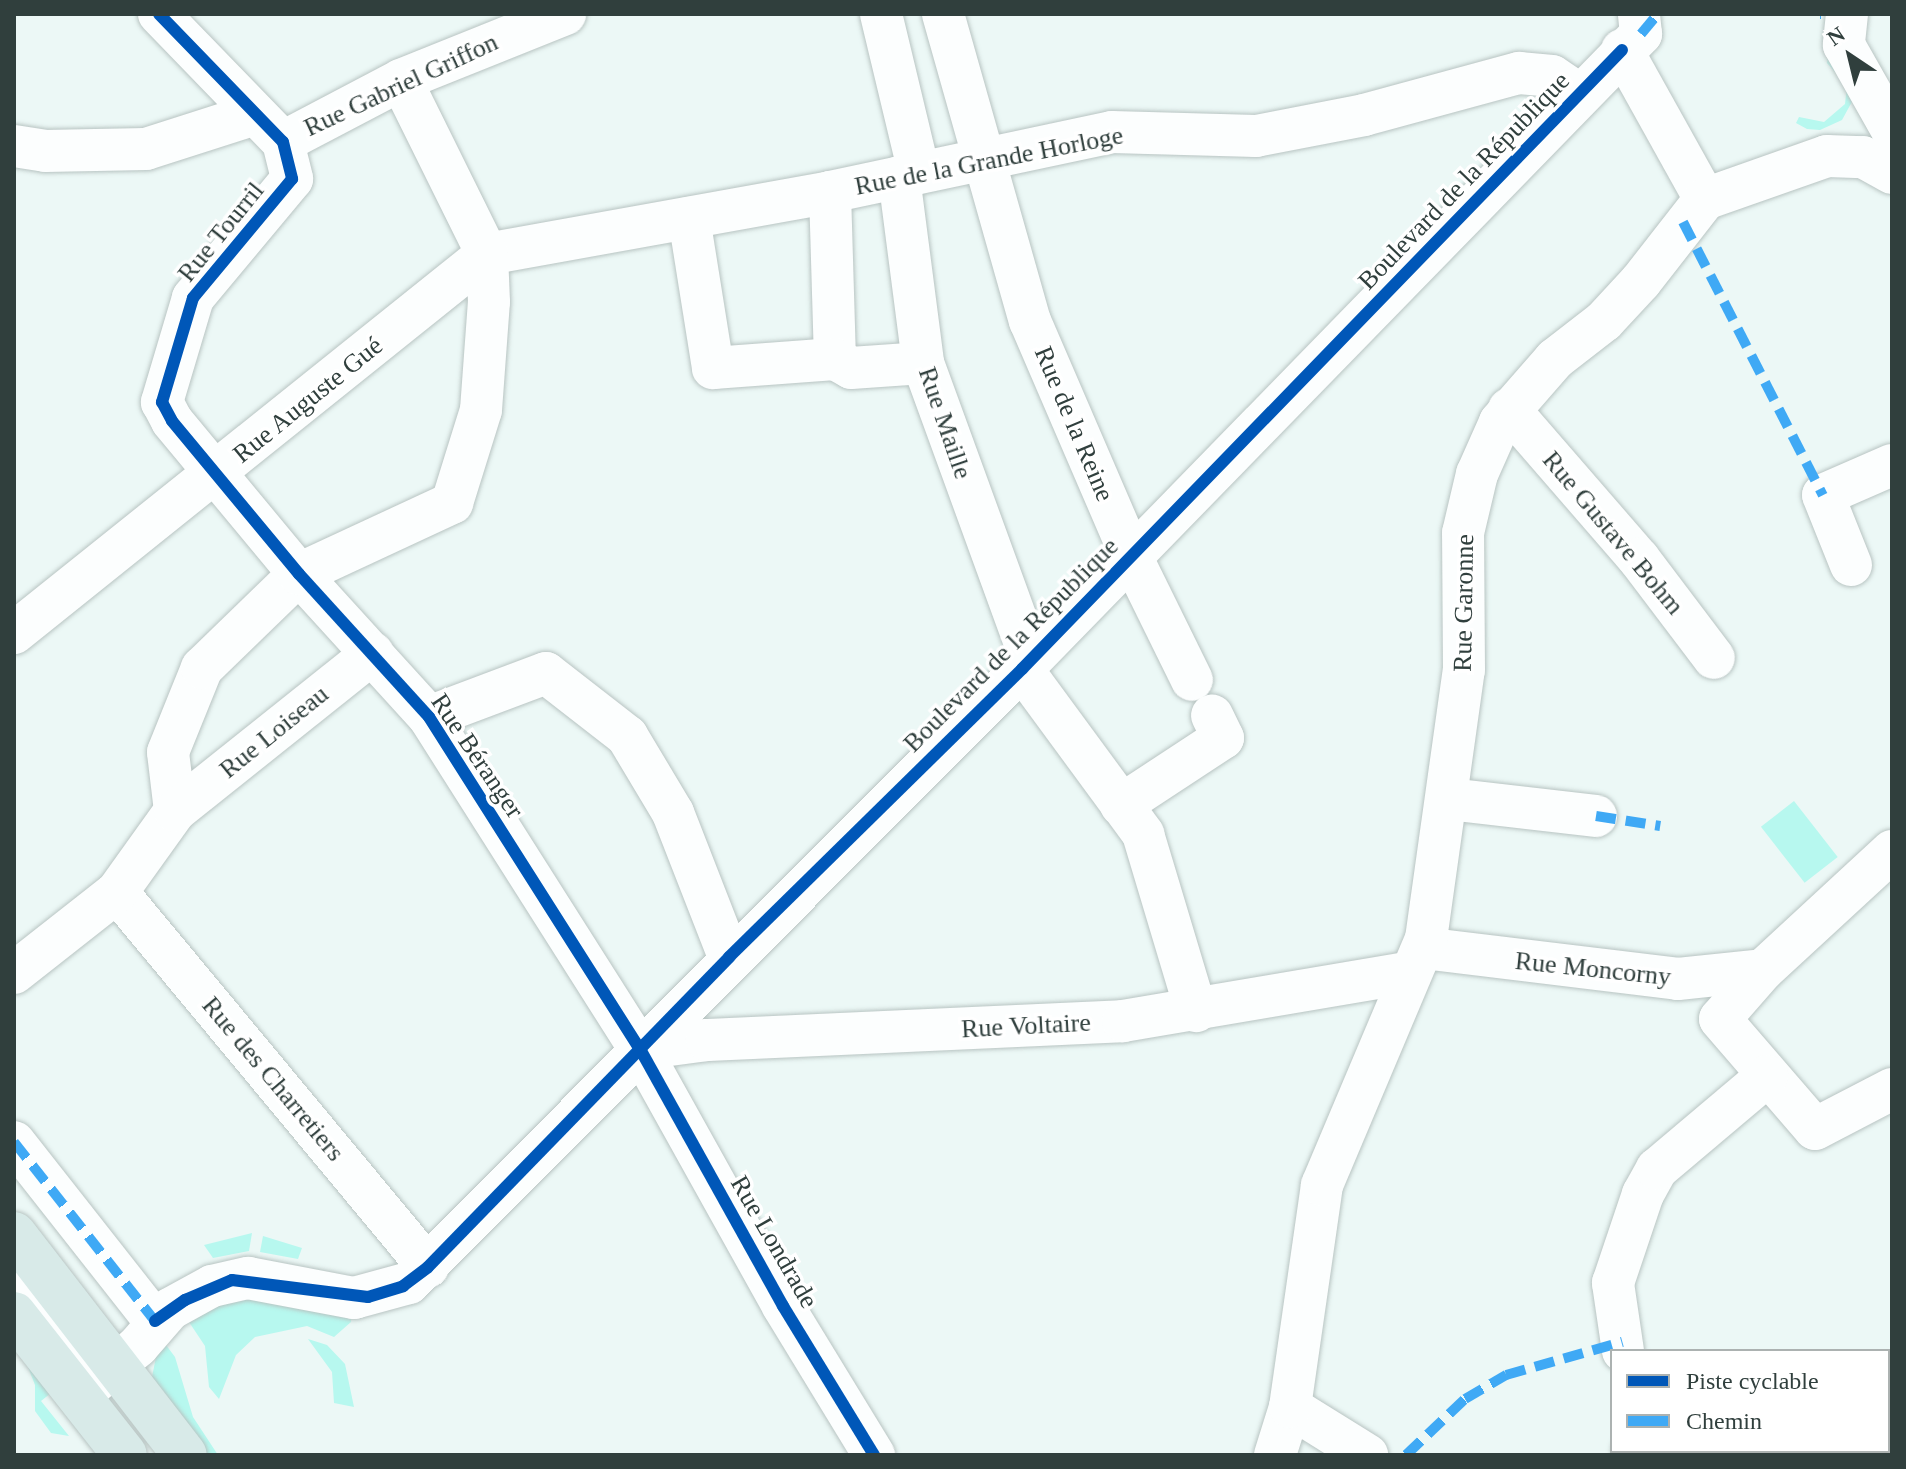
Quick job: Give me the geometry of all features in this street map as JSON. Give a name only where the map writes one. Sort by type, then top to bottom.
[{"type":"main road","points":[[14,1234],[185,1455]]},
{"type":"main road","points":[[14,1314],[125,1455]]},
{"type":"street","points":[[159,14],[269,128]]},
{"type":"street","name":"Rue Gabriel Griffon","points":[[14,146],[45,151],[146,149],[269,128],[401,80],[565,14]]},
{"type":"street","name":"Rue Maille","points":[[881,14],[909,175],[923,363],[1026,664],[1143,834],[1196,1011]]},
{"type":"street","name":"Rue de la Reine","points":[[943,14],[981,158],[1030,321],[1131,556],[1223,738],[1121,805]]},
{"type":"street","points":[[1837,24],[1892,130]]},
{"type":"street","points":[[1634,33],[1705,199],[1827,156],[1863,157],[1892,173]]},
{"type":"street","name":"Boulevard de la République","points":[[115,1366],[138,1346],[155,1321],[185,1300],[232,1280],[260,1280],[354,1298],[403,1286],[428,1267],[729,957],[1026,664],[1579,94],[1634,33]]},
{"type":"street","name":"Rue de la Grande Horloge","points":[[487,254],[830,192],[1112,132],[1256,136],[1364,115],[1519,73],[1552,76],[1579,94]]},
{"type":"street","points":[[175,811],[168,752],[202,668],[299,574],[384,530],[452,503],[481,410],[487,254],[401,80]]},
{"type":"street","name":"Rue Tourril","points":[[216,475],[162,402],[193,298],[292,179],[269,128]]},
{"type":"street","points":[[830,192],[835,359]]},
{"type":"street","name":"Rue Garonne","points":[[1275,1455],[1290,1407],[1322,1185],[1416,960],[1449,799],[1464,670],[1463,533],[1477,474],[1509,409],[1555,359],[1604,321],[1705,199]]},
{"type":"street","points":[[689,218],[713,368],[835,359],[851,368],[923,363]]},
{"type":"street","name":"Rue Auguste Gué","points":[[14,633],[216,475],[487,254]]},
{"type":"street","name":"Rue Gustave Bohm","points":[[1509,409],[1639,559],[1714,658]]},
{"type":"street","points":[[1851,565],[1823,495],[1892,465]]},
{"type":"street","name":"Rue Béranger","points":[[216,475],[299,574],[429,717],[640,1049]]},
{"type":"street","name":"Rue Loiseau","points":[[14,973],[117,892],[175,811],[373,653]]},
{"type":"street","points":[[429,717],[546,673],[627,736],[673,813],[729,957]]},
{"type":"street","points":[[1449,799],[1596,816]]},
{"type":"street","points":[[1720,1019],[1763,970],[1892,851]]},
{"type":"street","name":"Rue des Charretiers","points":[[117,892],[428,1267]]},
{"type":"street","name":"Rue Voltaire","points":[[640,1049],[707,1040],[1123,1021],[1196,1011],[1416,960]]},
{"type":"street","name":"Rue Moncorny","points":[[1416,960],[1678,979],[1763,970]]},
{"type":"street","points":[[1678,979],[1720,1019],[1815,1129],[1888,1099]]},
{"type":"street","name":"Rue Londrade","points":[[640,1049],[783,1306],[874,1455]]},
{"type":"street","points":[[1622,1346],[1613,1283],[1620,1253],[1657,1169],[1767,1076]]},
{"type":"street","points":[[14,1142],[155,1321]]},
{"type":"street","points":[[14,1283],[93,1384],[115,1366]]},
{"type":"street","points":[[1290,1407],[1367,1455]]},
{"type":"shaded area","points":[[1828,57],[1850,74],[1854,98],[1842,120],[1820,130],[1807,129],[1796,123],[1799,117],[1824,122],[1845,104],[1847,86],[1827,63]]},
{"type":"shaded area","points":[[1794,801],[1838,857],[1805,883],[1761,827]]},
{"type":"shaded area","points":[[252,1233],[249,1251],[213,1258],[204,1245]]},
{"type":"shaded area","points":[[263,1236],[302,1248],[298,1259],[260,1252]]},
{"type":"shaded area","points":[[225,1294],[352,1311],[351,1322],[334,1337],[307,1326],[255,1337],[236,1355],[219,1399],[209,1387],[205,1346],[183,1313]]},
{"type":"shaded area","points":[[160,1337],[175,1357],[193,1417],[218,1455],[205,1455],[152,1377]]},
{"type":"shaded area","points":[[308,1339],[327,1345],[345,1364],[354,1407],[334,1403],[332,1372]]},
{"type":"shaded area","points":[[22,1352],[51,1393],[41,1401],[69,1436],[51,1433],[35,1411],[35,1385]]},
{"type":"marked path","points":[[1641,34],[1658,14]]},
{"type":"marked path","points":[[1683,222],[1823,495]]},
{"type":"marked path","points":[[1596,816],[1660,826]]},
{"type":"marked path","points":[[14,1142],[155,1321]]},
{"type":"marked path","points":[[1406,1455],[1465,1399],[1506,1375],[1622,1342]]},
{"type":"cycle path","points":[[159,14],[283,142],[292,179],[193,298],[162,402],[172,421],[299,574],[429,717],[640,1049],[783,1306],[874,1455]]},
{"type":"cycle path","points":[[155,1321],[185,1300],[232,1280],[368,1297],[403,1286],[428,1267],[729,957],[1022,669],[1622,50]]}]
